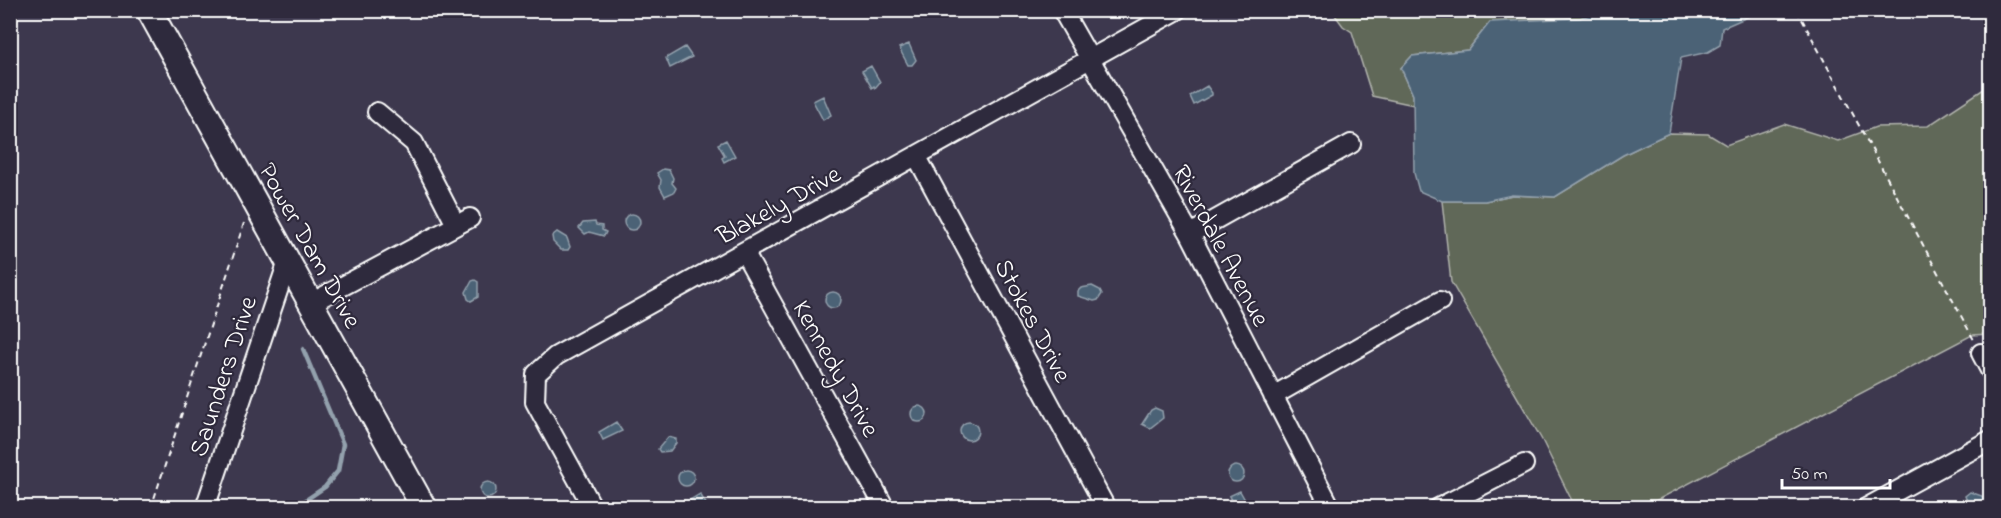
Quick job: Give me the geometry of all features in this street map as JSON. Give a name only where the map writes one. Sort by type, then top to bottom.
[{"type":"main road","name":"Power Dam Drive","points":[[148,10],[424,507]]},
{"type":"street","name":"Riverdale Avenue","points":[[1062,10],[1190,234],[1331,507]]},
{"type":"street","name":"Blakely Drive","points":[[593,507],[535,402],[536,374],[556,356],[1178,10]]},
{"type":"street","points":[[311,303],[463,221],[414,143],[377,112]]},
{"type":"street","points":[[1190,234],[1350,144]]},
{"type":"street","name":"Stokes Drive","points":[[917,157],[1106,507]]},
{"type":"street","name":"Kennedy Drive","points":[[744,252],[885,507]]},
{"type":"street","name":"Saunders Drive","points":[[205,507],[288,261]]},
{"type":"street","points":[[1273,396],[1440,301]]},
{"type":"street","points":[[1981,353],[1990,370]]},
{"type":"street","points":[[1866,507],[1990,440]]},
{"type":"street","points":[[1438,507],[1524,464]]},
{"type":"path","points":[[1797,10],[1981,353]]},
{"type":"path","points":[[151,507],[252,197]]},
{"type":"green space","points":[[1332,11],[1605,11],[1580,18],[1490,22],[1468,50],[1412,56],[1401,68],[1413,95],[1414,105],[1372,96],[1352,32],[1343,26]]},
{"type":"green space","points":[[1990,85],[1990,334],[1972,335],[1644,507],[1575,507],[1542,440],[1451,282],[1442,201],[1485,201],[1512,195],[1555,197],[1623,155],[1669,133],[1708,134],[1726,145],[1784,124],[1838,141],[1876,127],[1928,126]]},
{"type":"water","points":[[1605,10],[1761,11],[1722,28],[1720,45],[1708,52],[1681,58],[1669,133],[1623,155],[1555,197],[1512,195],[1485,201],[1442,201],[1419,191],[1414,173],[1413,95],[1401,68],[1412,56],[1468,50],[1490,22],[1580,18]]},
{"type":"water","points":[[909,44],[916,60],[912,65],[908,65],[899,48]]},
{"type":"water","points":[[685,47],[692,57],[670,68],[666,58]]},
{"type":"water","points":[[871,66],[880,82],[875,88],[874,86],[872,88],[862,71]]},
{"type":"water","points":[[1207,86],[1212,95],[1194,105],[1190,96]]},
{"type":"water","points":[[823,96],[831,115],[823,120],[813,101]]},
{"type":"water","points":[[726,140],[735,156],[724,162],[722,158],[725,156],[718,144]]},
{"type":"water","points":[[663,169],[669,170],[673,178],[672,183],[676,188],[674,192],[665,196],[657,173]]},
{"type":"water","points":[[629,214],[635,214],[640,222],[638,228],[629,230],[624,225],[624,219]]},
{"type":"water","points":[[595,222],[606,232],[604,236],[589,232],[585,234],[579,228],[583,223]]},
{"type":"water","points":[[557,232],[567,238],[570,247],[568,250],[561,250],[553,242],[552,236]]},
{"type":"water","points":[[475,280],[478,282],[478,297],[471,301],[466,292]]},
{"type":"water","points":[[1092,286],[1100,290],[1102,294],[1098,300],[1078,296],[1081,288]]},
{"type":"water","points":[[833,292],[839,294],[841,300],[839,306],[833,308],[827,306],[825,300],[827,294]]},
{"type":"water","points":[[919,406],[925,408],[927,414],[925,420],[919,422],[913,420],[911,414],[913,408]]},
{"type":"water","points":[[1155,408],[1162,411],[1163,418],[1150,428],[1142,424],[1151,410]]},
{"type":"water","points":[[616,422],[622,431],[603,440],[599,432]]},
{"type":"water","points":[[969,422],[975,425],[978,431],[975,437],[969,440],[963,437],[960,431],[963,425]]},
{"type":"water","points":[[668,437],[676,439],[676,443],[670,451],[660,452],[658,449]]},
{"type":"water","points":[[1233,466],[1239,466],[1244,474],[1242,480],[1233,482],[1228,477],[1228,471]]},
{"type":"water","points":[[686,470],[692,472],[694,478],[692,484],[686,486],[680,484],[678,478],[680,472]]},
{"type":"water","points":[[488,482],[496,490],[488,498],[480,490]]},
{"type":"water","points":[[1240,491],[1249,507],[1234,507],[1229,496]]},
{"type":"water","points":[[1970,492],[1982,496],[1985,501],[1982,506],[1976,507],[1967,501],[1965,496]]},
{"type":"water","points":[[700,494],[708,507],[694,507],[690,500]]},
{"type":"waterway","points":[[294,508],[325,487],[338,471],[343,444],[303,349]]}]
